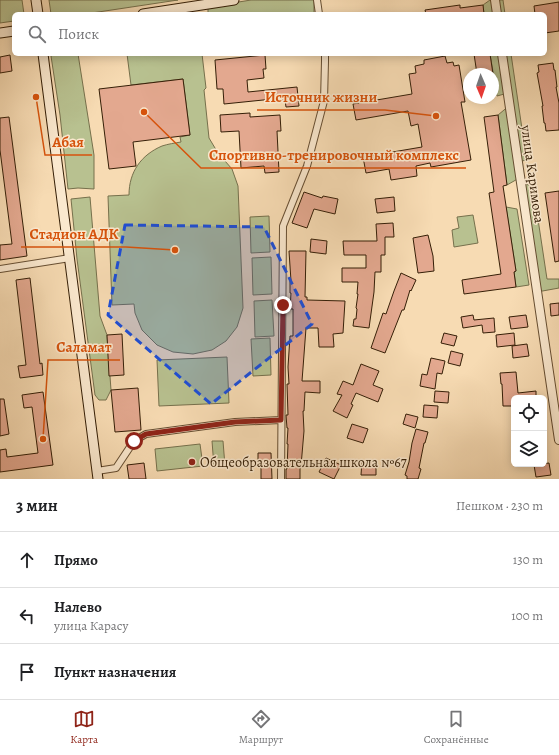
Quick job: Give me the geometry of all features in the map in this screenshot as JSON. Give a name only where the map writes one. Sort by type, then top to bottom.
[{"type":"main road","points":[[36,0],[38,12]]},
{"type":"main road","points":[[156,12],[234,0]]},
{"type":"main road","points":[[0,33],[12,31]]},
{"type":"main road","points":[[44,57],[97,475]]},
{"type":"street","points":[[317,0],[319,12]]},
{"type":"street","points":[[494,0],[497,12]]},
{"type":"street","points":[[281,479],[283,226],[307,166],[324,101],[325,56]]},
{"type":"street","name":"улица Каримова","points":[[502,56],[559,440]]},
{"type":"street","points":[[0,269],[70,258]]},
{"type":"street","points":[[97,475],[116,468],[134,441],[146,434],[235,422],[281,420]]},
{"type":"highlighted area","points":[[125,225],[264,227],[312,324],[211,404],[108,315]]},
{"type":"green space","points":[[0,0],[22,0],[24,12],[12,12],[12,21],[0,23]]},
{"type":"green space","points":[[49,0],[178,0],[98,12],[51,12]]},
{"type":"green space","points":[[251,0],[314,0],[314,12],[208,12],[208,7]]},
{"type":"green space","points":[[490,0],[503,0],[505,12],[484,12],[483,5]]},
{"type":"green space","points":[[51,56],[78,56],[94,155],[94,189],[68,189],[60,115]]},
{"type":"green space","points":[[127,56],[202,56],[209,138],[218,153],[232,169],[238,186],[243,308],[237,327],[226,341],[212,350],[193,354],[173,352],[157,345],[142,330],[135,313],[134,304],[112,305],[108,196],[129,195],[131,179],[142,159],[164,145],[181,142],[180,137],[190,135],[183,79],[131,85]]},
{"type":"green space","points":[[490,56],[511,56],[526,156],[526,160],[518,162],[521,177],[507,185],[498,115],[510,105],[508,93],[499,95],[499,68],[492,68]]},
{"type":"green space","points":[[521,183],[533,186],[547,279],[559,279],[559,288],[537,292]]},
{"type":"green space","points":[[90,197],[100,316],[107,335],[111,390],[106,400],[99,400],[95,395],[77,259],[71,199]]},
{"type":"green space","points":[[506,207],[517,209],[529,285],[516,287],[514,272],[516,271]]},
{"type":"green space","points":[[473,215],[478,243],[454,247],[452,230],[459,228],[457,217]]},
{"type":"green space","points":[[269,216],[270,252],[251,253],[250,217]]},
{"type":"green space","points":[[271,257],[272,294],[253,295],[252,258]]},
{"type":"green space","points":[[272,300],[274,336],[255,337],[254,301]]},
{"type":"green space","points":[[270,338],[271,375],[253,376],[251,339]]},
{"type":"green space","points":[[227,357],[229,403],[159,406],[157,360]]},
{"type":"green space","points":[[212,441],[223,441],[225,466],[214,467]]},
{"type":"green space","points":[[200,444],[203,466],[157,471],[155,449]]},
{"type":"building","points":[[559,2],[559,31],[547,33],[547,12],[535,12],[534,6]]},
{"type":"building","points":[[460,5],[460,8],[483,5],[484,12],[426,12],[425,10]]},
{"type":"building","points":[[10,55],[12,71],[0,73],[0,57]]},
{"type":"building","points":[[265,56],[266,69],[263,69],[264,78],[247,80],[248,92],[297,87],[299,106],[286,107],[285,100],[273,101],[273,99],[224,104],[223,89],[217,89],[215,60]]},
{"type":"building","points":[[445,56],[447,63],[453,62],[454,66],[459,65],[463,90],[463,102],[461,102],[471,160],[431,167],[430,163],[416,166],[417,176],[391,180],[389,169],[366,173],[363,157],[422,147],[418,124],[411,126],[408,111],[356,120],[353,104],[412,94],[409,74],[416,73],[415,66],[424,64],[424,60]]},
{"type":"building","points":[[474,56],[490,56],[492,68],[476,68]]},
{"type":"building","points":[[553,63],[559,103],[559,130],[546,131],[537,73],[539,72],[538,65]]},
{"type":"building","points":[[183,79],[190,135],[133,142],[136,166],[109,169],[99,89]]},
{"type":"building","points":[[250,113],[250,117],[280,115],[281,131],[277,131],[279,172],[265,173],[264,166],[241,168],[239,131],[221,132],[220,115]]},
{"type":"building","points":[[498,115],[507,185],[503,186],[516,271],[514,272],[516,287],[464,294],[462,280],[501,274],[489,193],[494,192],[484,117]]},
{"type":"building","points":[[9,117],[27,256],[0,260],[0,245],[12,244],[0,150],[0,118]]},
{"type":"building","points":[[559,191],[559,261],[555,262],[545,193]]},
{"type":"building","points":[[304,192],[322,198],[323,196],[338,199],[335,214],[314,209],[307,228],[292,223]]},
{"type":"building","points":[[394,197],[395,211],[377,213],[375,199]]},
{"type":"building","points":[[393,223],[394,237],[385,237],[385,255],[381,255],[381,272],[375,272],[369,328],[353,326],[354,319],[356,319],[358,282],[342,282],[342,268],[366,268],[366,255],[344,255],[343,241],[377,241],[376,224]]},
{"type":"building","points":[[428,235],[433,256],[434,271],[418,273],[413,238]]},
{"type":"building","points":[[311,239],[327,241],[326,254],[310,252]]},
{"type":"building","points":[[289,251],[306,251],[305,297],[307,297],[307,300],[345,301],[343,333],[333,334],[334,347],[319,347],[318,328],[306,328],[302,381],[320,381],[320,393],[305,392],[303,411],[304,431],[300,479],[286,479],[288,444],[286,415],[288,415],[287,384],[289,384],[288,367],[290,336],[293,336],[293,309],[290,309],[291,281]]},
{"type":"building","points":[[401,273],[416,280],[411,291],[410,290],[404,310],[402,310],[385,353],[371,348],[383,313],[386,314]]},
{"type":"building","points":[[30,278],[40,364],[42,363],[43,375],[20,378],[18,366],[26,365],[16,280]]},
{"type":"building","points":[[559,303],[559,315],[551,316],[550,304]]},
{"type":"building","points":[[473,315],[474,320],[494,318],[495,332],[483,333],[482,325],[463,328],[461,317]]},
{"type":"building","points":[[526,315],[528,327],[511,329],[509,317]]},
{"type":"building","points":[[444,333],[457,336],[454,346],[441,343]]},
{"type":"building","points":[[514,333],[515,345],[497,347],[496,335]]},
{"type":"building","points":[[122,334],[124,375],[109,376],[107,335]]},
{"type":"building","points":[[527,344],[529,356],[513,358],[512,346]]},
{"type":"building","points":[[451,351],[463,354],[460,366],[448,363]]},
{"type":"building","points":[[431,358],[445,361],[442,374],[437,373],[435,389],[420,386],[422,374],[427,375]]},
{"type":"building","points":[[361,364],[379,371],[373,385],[383,389],[378,402],[356,393],[351,404],[353,405],[347,418],[333,411],[342,395],[337,394],[343,381],[353,385]]},
{"type":"building","points":[[516,372],[518,393],[536,391],[536,395],[511,395],[511,406],[503,406],[500,373]]},
{"type":"building","points":[[138,388],[141,430],[115,432],[111,390]]},
{"type":"building","points":[[435,391],[449,392],[448,403],[434,402]]},
{"type":"building","points":[[43,392],[53,465],[0,472],[0,450],[6,449],[7,457],[38,453],[32,407],[24,408],[22,395]]},
{"type":"building","points":[[0,399],[4,399],[9,434],[0,436]]},
{"type":"building","points":[[424,405],[438,406],[437,418],[423,417]]},
{"type":"building","points":[[406,414],[418,417],[415,428],[403,424]]},
{"type":"building","points":[[352,424],[368,429],[363,443],[347,438]]},
{"type":"building","points":[[416,429],[428,432],[424,443],[419,468],[421,469],[418,479],[407,479],[407,476],[405,475]]},
{"type":"building","points":[[258,453],[271,453],[272,479],[261,479],[261,467],[258,467]]},
{"type":"building","points":[[326,458],[341,465],[334,479],[319,472]]},
{"type":"building","points":[[362,461],[376,462],[376,475],[361,475]]},
{"type":"building","points":[[144,463],[146,479],[129,479],[127,465]]},
{"type":"building","points":[[547,463],[549,463],[551,475],[536,477],[534,467],[547,467]]},
{"type":"place","name":"Абая","points":[[36,97]]},
{"type":"place","name":"Спортивно-тренировочный комплекс","points":[[144,112]]},
{"type":"place","name":"Источник жизни","points":[[436,116]]},
{"type":"place","name":"Стадион АДК","points":[[175,250]]},
{"type":"place","name":"Саламат","points":[[43,439]]},
{"type":"place","name":"Общеобразовательная школа №67","points":[[192,462]]},
{"type":"route","points":[[134,441],[146,434],[235,422],[281,420],[283,305]]}]
